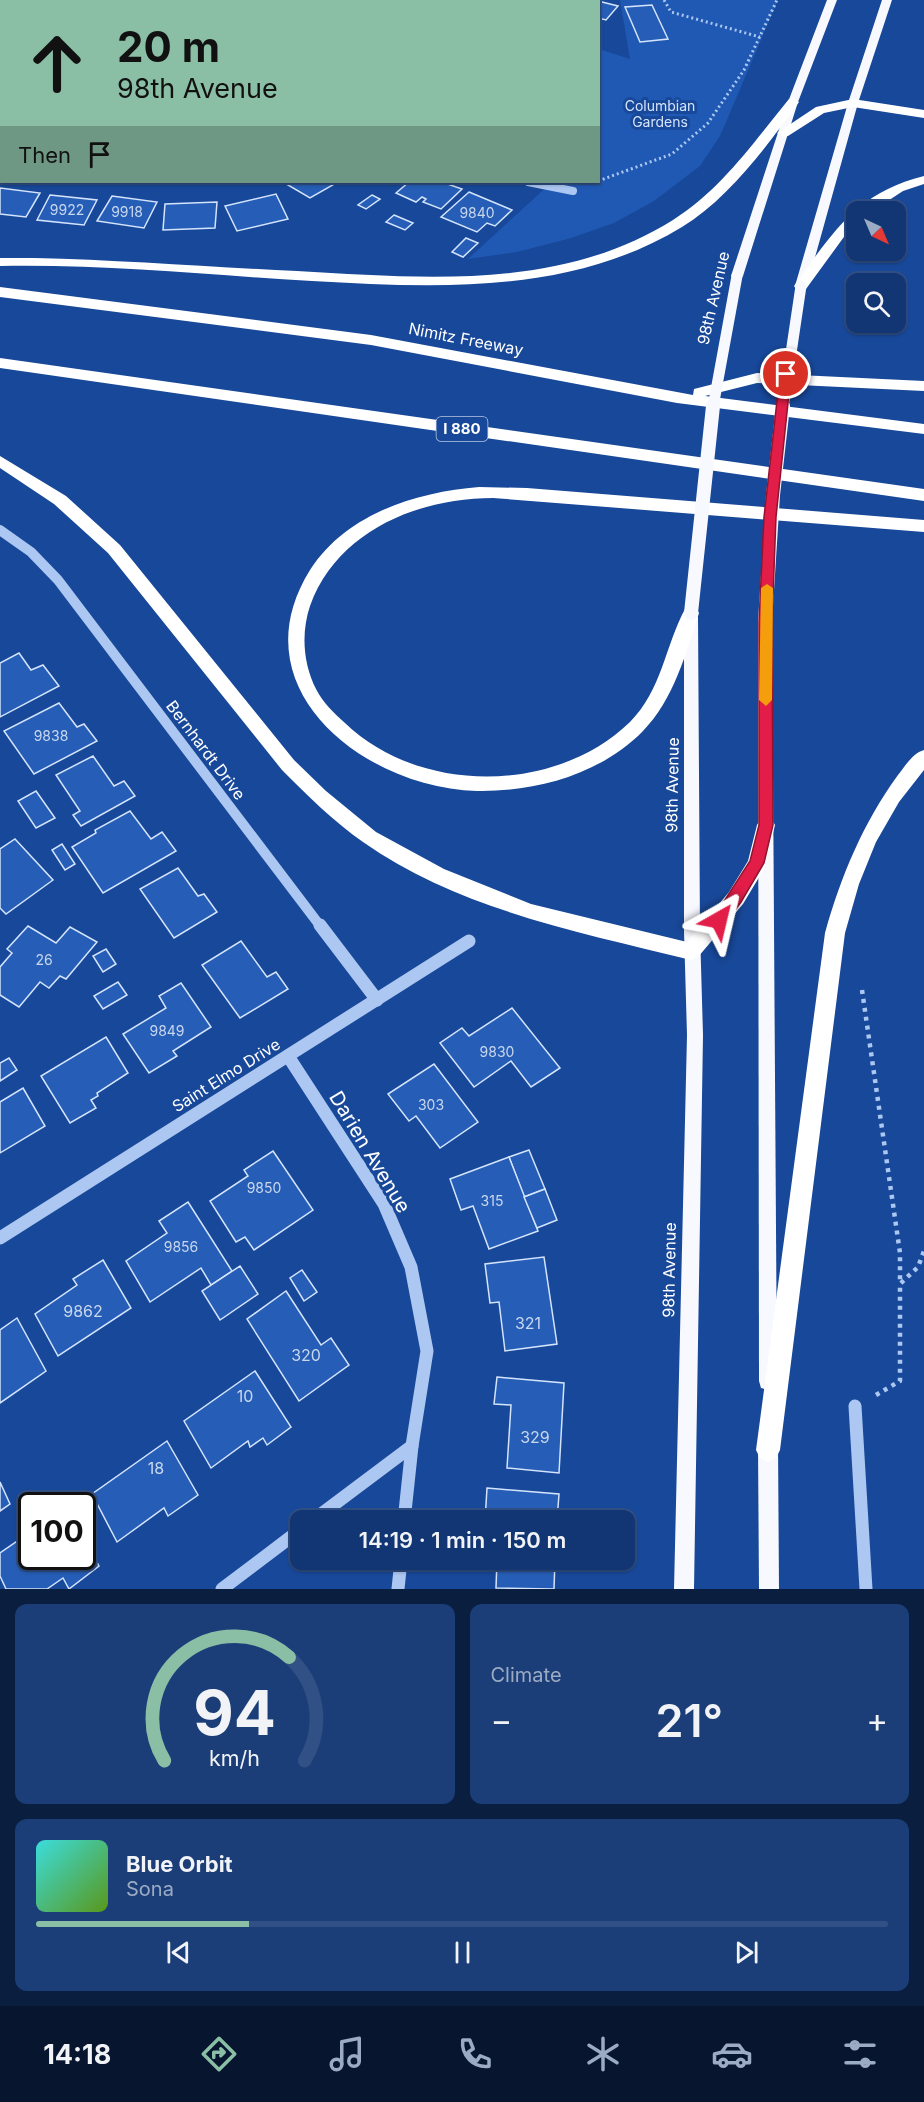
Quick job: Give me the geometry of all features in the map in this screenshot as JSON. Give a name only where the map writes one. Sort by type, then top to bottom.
[{"type":"highway","points":[[0,262],[422,282],[476,281],[552,273],[618,254],[678,223],[727,182],[793,102]]},
{"type":"highway","points":[[783,133],[820,110],[853,103],[924,114]]},
{"type":"highway","points":[[878,201],[898,188],[924,180]]},
{"type":"highway","points":[[801,286],[846,225]]},
{"type":"highway","name":"Nimitz Freeway","points":[[0,292],[371,340],[677,398],[924,429]]},
{"type":"highway","name":"I 880","points":[[0,363],[924,495]]},
{"type":"highway","points":[[677,398],[757,378],[924,386]]},
{"type":"highway","points":[[0,461],[60,500],[114,549],[288,765],[320,796],[370,837],[437,875],[529,912],[691,951],[736,898],[757,863],[766,825]]},
{"type":"highway","points":[[691,613],[671,672],[656,700],[636,727],[606,751],[570,769],[527,780],[484,784],[441,781],[405,771],[371,754],[342,733],[322,711],[305,685],[296,656],[296,627],[303,596],[318,567],[341,542],[369,523],[399,509],[436,498],[475,492],[527,494],[924,526]]},
{"type":"highway","points":[[768,1450],[835,933],[850,876],[865,843],[882,810],[924,757]]},
{"type":"main road","name":"98th Avenue","points":[[684,1589],[695,1035],[691,951],[694,712],[691,613],[710,423],[737,276],[793,102],[832,0]]},
{"type":"main road","points":[[770,1589],[765,622],[770,517],[778,433],[801,286],[853,103],[887,0]]},
{"type":"street","points":[[531,183],[573,191]]},
{"type":"street","name":"Bernhardt Drive","points":[[0,530],[17,539],[39,558],[58,580],[377,1000]]},
{"type":"street","name":"Saint Elmo Drive","points":[[0,1238],[469,941]]},
{"type":"street","name":"Darien Avenue","points":[[288,1056],[384,1204],[411,1267],[427,1351],[412,1446],[405,1510]]},
{"type":"street","points":[[855,1406],[866,1589]]},
{"type":"street","points":[[327,1510],[412,1446]]},
{"type":"street","points":[[222,1589],[290,1538]]},
{"type":"street","points":[[398,1589],[399,1570]]},
{"type":"path","points":[[664,0],[671,12],[760,37]]},
{"type":"path","points":[[600,180],[672,154],[708,123],[744,70],[777,0]]},
{"type":"path","points":[[855,1406],[900,1381],[900,1253],[862,990]]},
{"type":"path","points":[[900,1284],[918,1267],[924,1251]]},
{"type":"green space","name":"Columbian Gardens","points":[[620,0],[778,0],[720,136],[700,166],[654,201],[614,223],[571,238],[517,252],[468,259],[551,183],[600,183],[600,49],[630,59]]},
{"type":"building","points":[[600,2],[618,6],[606,20],[600,18]]},
{"type":"building","points":[[652,5],[668,39],[640,42],[625,7]]},
{"type":"building","points":[[292,183],[336,183],[310,198],[288,185]]},
{"type":"building","points":[[408,183],[445,183],[462,189],[441,209],[423,202],[426,199],[422,197],[416,202],[396,193]]},
{"type":"building","points":[[0,188],[40,193],[26,217],[0,214]]},
{"type":"building","points":[[469,192],[512,210],[495,226],[487,223],[477,232],[441,217]]},
{"type":"building","points":[[276,194],[288,219],[237,231],[225,206]]},
{"type":"building","points":[[50,195],[97,200],[84,225],[37,220]]},
{"type":"building","points":[[372,195],[380,199],[366,209],[358,205]]},
{"type":"building","points":[[112,196],[157,202],[144,228],[97,221]]},
{"type":"building","points":[[217,202],[215,228],[163,230],[165,204]]},
{"type":"building","points":[[394,215],[413,223],[405,230],[386,222]]},
{"type":"building","points":[[466,238],[478,243],[463,257],[452,252]]},
{"type":"building","points":[[19,653],[31,670],[43,665],[59,686],[0,717],[0,663]]},
{"type":"building","points":[[59,703],[77,727],[84,724],[97,741],[34,774],[4,731]]},
{"type":"building","points":[[93,756],[114,786],[124,781],[135,796],[81,826],[73,815],[80,811],[56,775]]},
{"type":"building","points":[[36,791],[55,818],[36,828],[18,801]]},
{"type":"building","points":[[130,811],[151,839],[162,832],[176,851],[103,893],[72,847],[96,833],[95,830]]},
{"type":"building","points":[[15,839],[53,880],[6,914],[0,908],[0,849]]},
{"type":"building","points":[[62,844],[75,864],[65,870],[52,850]]},
{"type":"building","points":[[178,868],[198,896],[204,894],[217,912],[174,938],[140,889]]},
{"type":"building","points":[[28,926],[56,943],[70,927],[97,942],[66,979],[60,976],[49,988],[40,982],[19,1007],[0,995],[0,967],[12,953],[7,949]]},
{"type":"building","points":[[241,941],[267,977],[276,972],[288,989],[240,1018],[202,965]]},
{"type":"building","points":[[106,949],[116,964],[103,972],[93,956]]},
{"type":"building","points":[[118,982],[127,995],[103,1009],[94,996]]},
{"type":"building","points":[[181,983],[211,1027],[173,1051],[177,1056],[149,1073],[123,1034],[166,1008],[159,996]]},
{"type":"building","points":[[512,1008],[560,1068],[531,1087],[511,1061],[474,1087],[440,1043],[462,1028],[469,1036]]},
{"type":"building","points":[[106,1037],[128,1073],[97,1093],[98,1096],[91,1100],[96,1108],[70,1123],[41,1076]]},
{"type":"building","points":[[9,1058],[17,1070],[0,1081],[0,1063]]},
{"type":"building","points":[[434,1064],[478,1122],[440,1148],[416,1116],[409,1121],[388,1094]]},
{"type":"building","points":[[23,1088],[45,1126],[0,1153],[0,1102]]},
{"type":"building","points":[[529,1150],[545,1189],[524,1197],[509,1157]]},
{"type":"building","points":[[273,1151],[313,1210],[254,1250],[245,1237],[236,1242],[210,1201],[248,1176],[244,1170]]},
{"type":"building","points":[[509,1157],[538,1231],[489,1249],[473,1206],[461,1210],[450,1179]]},
{"type":"building","points":[[545,1189],[557,1220],[537,1228],[524,1197]]},
{"type":"building","points":[[188,1202],[232,1271],[211,1285],[201,1268],[150,1302],[126,1261],[167,1233],[159,1221]]},
{"type":"building","points":[[544,1257],[557,1344],[505,1351],[499,1302],[490,1303],[485,1264]]},
{"type":"building","points":[[103,1260],[131,1308],[58,1356],[35,1314],[77,1285],[73,1279]]},
{"type":"building","points":[[240,1266],[258,1294],[220,1320],[202,1291]]},
{"type":"building","points":[[302,1270],[317,1292],[304,1301],[290,1278]]},
{"type":"building","points":[[286,1291],[321,1345],[331,1338],[349,1365],[299,1401],[247,1319]]},
{"type":"building","points":[[17,1318],[46,1371],[0,1403],[0,1330]]},
{"type":"building","points":[[255,1371],[291,1427],[267,1445],[263,1438],[250,1447],[248,1441],[211,1468],[184,1421]]},
{"type":"building","points":[[497,1377],[564,1383],[559,1473],[507,1468],[511,1405],[494,1404]]},
{"type":"building","points":[[167,1441],[198,1495],[168,1516],[164,1508],[117,1542],[96,1502],[95,1492]]},
{"type":"building","points":[[0,1482],[10,1504],[0,1511]]},
{"type":"building","points":[[487,1488],[559,1494],[558,1510],[486,1510]]},
{"type":"building","points":[[18,1541],[18,1570],[94,1570],[69,1589],[63,1578],[47,1589],[6,1589],[0,1576],[0,1553]]},
{"type":"building","points":[[497,1570],[555,1570],[554,1589],[496,1588]]},
{"type":"slow traffic","points":[[766,700],[767,588]]},
{"type":"route","points":[[719,920],[736,898],[757,863],[766,825],[765,622],[770,517],[786,374]]}]
